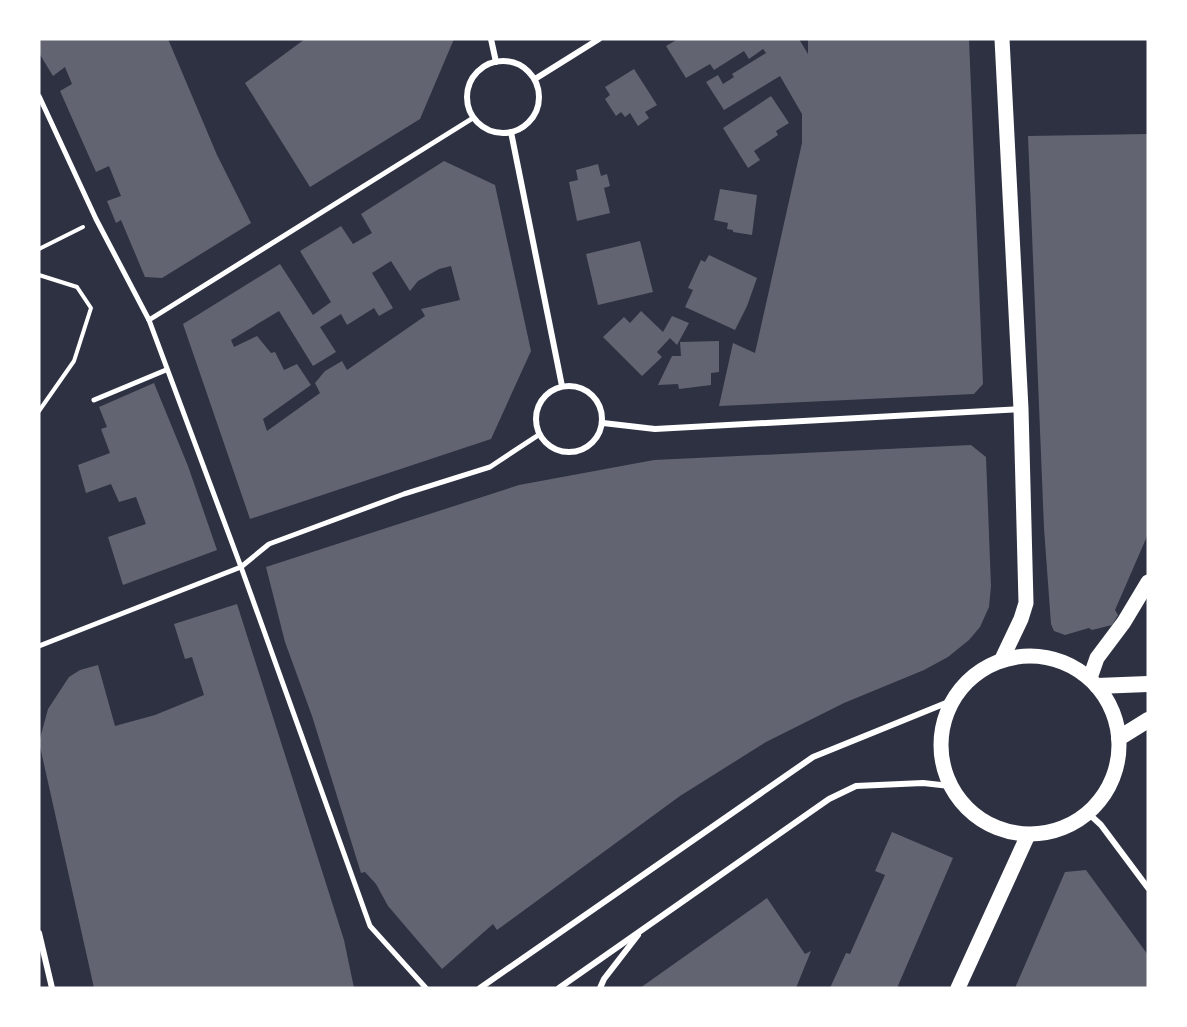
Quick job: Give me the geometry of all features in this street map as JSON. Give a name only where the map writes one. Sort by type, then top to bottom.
[{"type":"highway","points":[[1093,682],[1148,684]]},
{"type":"highway","points":[[1119,738],[1145,721]]},
{"type":"main road","points":[[1002,39],[1021,409],[1026,603],[1022,619],[1002,660]]},
{"type":"main road","points":[[1093,682],[1097,658],[1124,622],[1148,582]]},
{"type":"main road","points":[[1018,656],[1047,657],[1070,665],[1093,682],[1114,716],[1119,738],[1119,758],[1111,783],[1089,813],[1062,829],[1028,835],[1006,831],[983,822],[964,807],[950,786],[942,768],[940,744],[951,701],[970,679],[983,669],[1002,660],[1018,656]]},
{"type":"main road","points":[[958,988],[1028,835]]},
{"type":"street","points":[[491,39],[496,62]]},
{"type":"street","points":[[535,79],[599,39]]},
{"type":"street","points":[[496,62],[514,63],[522,66],[535,79],[539,101],[530,121],[521,128],[500,133],[490,130],[473,118],[468,109],[468,88],[478,70],[496,62]]},
{"type":"street","points":[[39,96],[96,219],[149,320],[241,567],[370,926],[426,988]]},
{"type":"street","points":[[149,320],[473,118]]},
{"type":"street","points":[[511,132],[562,386]]},
{"type":"street","points":[[94,400],[166,370]]},
{"type":"street","points":[[562,386],[583,388],[599,403],[603,412],[603,423],[599,434],[591,444],[581,450],[569,452],[558,450],[547,444],[540,434],[536,423],[537,411],[546,395],[562,386]]},
{"type":"street","points":[[603,423],[655,429],[1021,409]]},
{"type":"street","points":[[39,646],[241,567],[269,544],[404,494],[490,467],[540,434]]},
{"type":"street","points":[[480,988],[813,757],[951,701]]},
{"type":"street","points":[[559,988],[830,799],[856,786],[923,783],[950,786]]},
{"type":"street","points":[[1089,813],[1101,825],[1148,888]]},
{"type":"street","points":[[600,988],[604,979],[644,929]]},
{"type":"street","points":[[39,933],[52,988]]},
{"type":"path","points":[[39,249],[96,219]]},
{"type":"path","points":[[39,275],[77,287],[91,308],[74,361],[39,411]]},
{"type":"building","points":[[39,39],[168,39],[217,155],[251,223],[162,278],[145,277],[121,220],[116,223],[107,201],[121,196],[109,166],[96,172],[60,91],[72,84],[65,67],[53,76],[39,53]]},
{"type":"building","points":[[305,39],[454,39],[420,119],[310,187],[245,83]]},
{"type":"building","points":[[678,39],[799,39],[808,54],[808,39],[969,39],[983,384],[974,394],[719,406],[733,343],[755,353],[802,143],[802,114],[780,76],[724,110],[706,82],[718,75],[723,84],[734,77],[732,74],[766,53],[763,49],[749,59],[744,51],[714,70],[710,64],[686,78],[666,46]]},
{"type":"building","points":[[634,69],[657,105],[645,112],[649,118],[638,126],[630,113],[625,117],[621,112],[616,116],[605,99],[610,95],[605,87]]},
{"type":"building","points":[[771,96],[789,123],[776,131],[778,135],[754,151],[760,160],[748,168],[723,128]]},
{"type":"building","points":[[1148,134],[1148,534],[1115,610],[1118,615],[1112,625],[1092,630],[1089,628],[1065,635],[1054,631],[1051,624],[1044,528],[1028,136]]},
{"type":"building","points":[[444,161],[495,185],[531,351],[491,439],[250,519],[183,324],[280,264],[313,315],[331,302],[300,251],[341,226],[353,244],[372,233],[361,214]],"holes":[[[391,261],[410,291],[418,281],[439,269],[451,266],[460,300],[421,309],[425,316],[347,370],[342,361],[325,371],[315,383],[320,393],[267,431],[263,419],[311,385],[297,364],[284,370],[275,352],[271,353],[257,336],[234,347],[231,340],[279,311],[313,366],[336,352],[320,327],[341,314],[347,325],[374,308],[379,316],[393,308],[372,273]]]},
{"type":"building","points":[[598,164],[601,176],[607,174],[610,186],[604,188],[610,213],[577,221],[569,182],[578,180],[576,170]]},
{"type":"building","points":[[720,189],[757,195],[752,235],[733,232],[727,229],[728,223],[714,220]]},
{"type":"building","points":[[640,241],[653,292],[598,305],[586,254]]},
{"type":"building","points":[[709,255],[757,278],[735,330],[685,307],[693,290],[688,288],[701,260],[705,262]]},
{"type":"building","points":[[641,311],[663,332],[672,316],[689,323],[677,345],[670,338],[657,352],[662,357],[642,376],[603,337],[624,317],[630,323]]},
{"type":"building","points":[[719,341],[719,372],[711,373],[711,385],[679,389],[678,384],[658,385],[672,356],[681,356],[680,342]]},
{"type":"building","points":[[154,383],[188,466],[217,550],[123,585],[108,537],[146,524],[136,497],[119,502],[111,484],[86,493],[78,465],[110,453],[101,429],[107,427],[99,407]]},
{"type":"building","points":[[971,445],[986,457],[991,586],[989,607],[980,627],[969,640],[948,657],[924,670],[844,703],[766,742],[680,796],[497,930],[493,924],[442,969],[388,906],[376,884],[365,872],[361,873],[312,716],[285,642],[266,567],[519,485],[654,460]]},
{"type":"building","points":[[237,604],[344,940],[354,988],[94,988],[39,742],[48,709],[69,677],[80,670],[98,665],[115,726],[155,715],[204,695],[192,657],[185,659],[174,624]]},
{"type":"building","points":[[892,832],[953,858],[897,988],[830,988],[846,953],[850,954],[885,875],[875,871]]},
{"type":"building","points":[[1086,870],[1148,955],[1148,988],[1015,988],[1065,872]]},
{"type":"building","points":[[767,898],[805,954],[811,951],[796,988],[640,988]]}]
